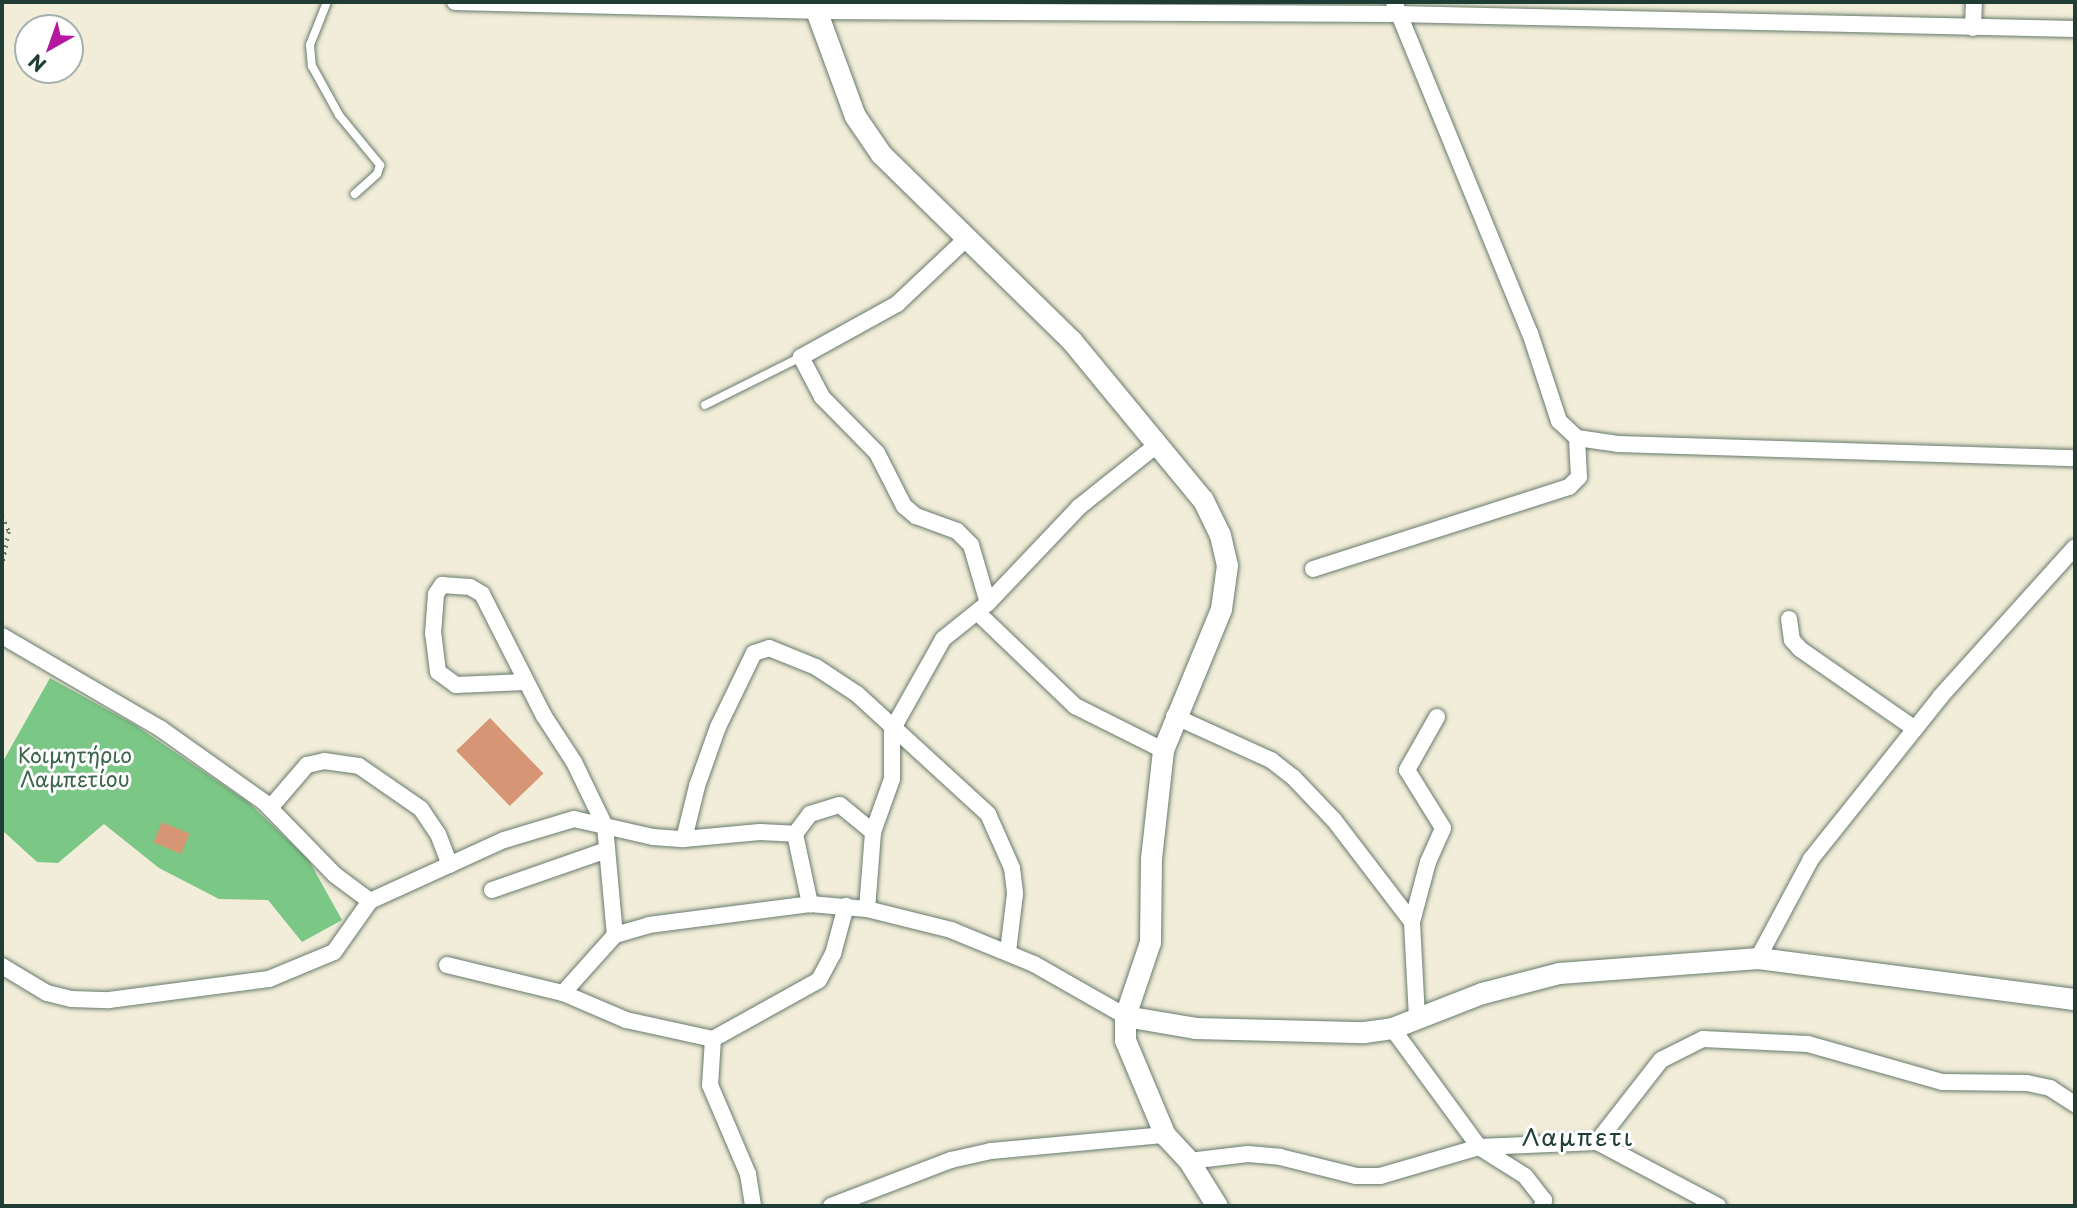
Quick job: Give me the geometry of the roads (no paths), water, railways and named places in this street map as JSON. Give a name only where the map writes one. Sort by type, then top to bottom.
[{"type":"street","points":[[455,2],[1394,8],[1973,28],[2075,29]]},
{"type":"street","points":[[1973,28],[1974,2]]},
{"type":"street","points":[[814,6],[855,116],[881,154],[1071,340],[1203,500],[1220,534],[1227,565],[1211,639],[1174,716],[1163,750],[1151,858],[1150,942],[1125,1016],[1130,1057],[1165,1135],[1189,1161],[1217,1206]]},
{"type":"street","points":[[1394,8],[1525,321],[1559,421],[1577,438],[1618,444],[2075,458]]},
{"type":"street","points":[[967,238],[897,304],[802,357],[822,397],[877,453],[904,506],[916,516],[957,531],[971,545],[982,608],[1075,706],[1163,750]]},
{"type":"street","points":[[1313,569],[1569,487],[1579,477],[1577,438]]},
{"type":"street","points":[[867,909],[873,832],[892,779],[892,730],[943,639],[982,608],[1079,507],[1158,444]]},
{"type":"street","points":[[1758,958],[1811,859],[1914,729],[2075,547]]},
{"type":"street","points":[[525,682],[456,685],[438,672],[433,634],[436,594],[442,585],[470,587],[482,594],[525,682],[575,762],[605,826],[615,935]]},
{"type":"street","points":[[1789,619],[1792,640],[1800,649],[1914,729]]},
{"type":"street","points":[[2,636],[161,729],[270,808],[335,875],[370,901]]},
{"type":"street","points":[[684,839],[697,786],[719,727],[757,650],[769,648],[836,678],[977,802],[998,831],[1012,868],[1015,894],[1008,952]]},
{"type":"street","points":[[1174,716],[1271,760],[1293,777],[1334,820],[1412,922]]},
{"type":"street","points":[[1417,1018],[1412,922],[1428,862],[1443,828],[1407,770],[1437,717]]},
{"type":"street","points":[[270,808],[307,765],[324,761],[359,766],[421,809],[438,834],[450,865]]},
{"type":"street","points":[[810,904],[795,834],[810,814],[840,805],[873,832]]},
{"type":"street","points":[[2,966],[47,993],[71,999],[109,1000],[237,985],[269,979],[334,952],[370,901],[559,821],[574,819],[684,839],[760,832],[795,834]]},
{"type":"street","points":[[492,890],[607,850]]},
{"type":"street","points":[[563,993],[615,935],[649,925],[810,904],[867,909],[923,922],[1008,952],[1125,1016],[1195,1028],[1364,1032],[1392,1028],[1482,993],[1559,973],[1758,958],[2075,999]]},
{"type":"street","points":[[447,965],[563,993],[626,1020],[713,1039],[818,980],[833,954],[846,906]]},
{"type":"street","points":[[1392,1028],[1479,1147],[1525,1176],[1544,1199],[1542,1206]]},
{"type":"street","points":[[713,1039],[710,1085],[748,1174],[753,1206]]},
{"type":"street","points":[[1597,1142],[1661,1060],[1703,1040],[1808,1044],[1942,1082],[2027,1083],[2050,1088],[2075,1104]]},
{"type":"street","points":[[831,1206],[911,1174],[978,1154],[1165,1135]]},
{"type":"street","points":[[1189,1161],[1248,1154],[1280,1157],[1356,1176],[1380,1176],[1479,1147],[1597,1142],[1718,1206]]},
{"type":"lane","points":[[327,2],[310,45],[312,66],[339,115],[380,165],[377,174],[355,194]]},
{"type":"lane","points":[[705,405],[802,357]]},
{"type":"district","name":"Λαμπετι","points":[[1578,1137]]},
{"type":"park label","name":"Κοιμητήριο Λαμπετίου","points":[[75,766]]}]
